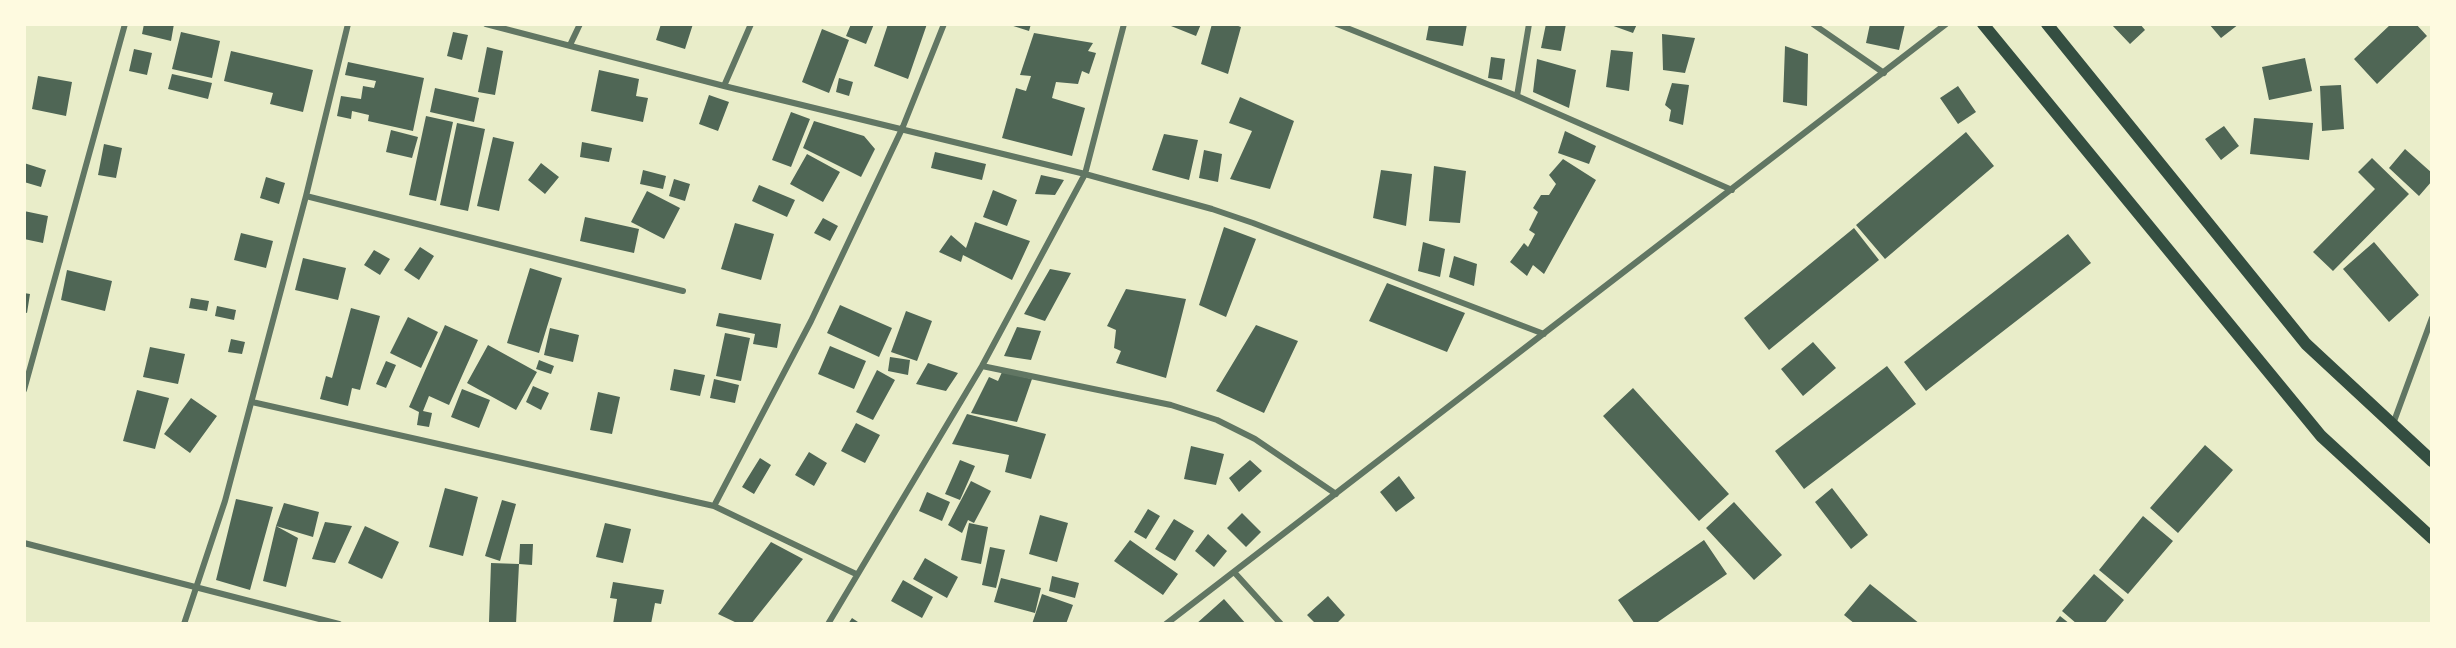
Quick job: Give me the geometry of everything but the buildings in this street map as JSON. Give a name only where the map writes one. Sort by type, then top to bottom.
[{"type":"main road","points":[[1983,24],[2321,436],[2432,538]]},
{"type":"main road","points":[[2047,24],[2306,344],[2432,461]]},
{"type":"street","points":[[24,390],[125,24]]},
{"type":"street","points":[[184,624],[225,501],[306,196],[348,24]]},
{"type":"street","points":[[486,24],[724,86],[1085,174],[1253,223],[1544,334]]},
{"type":"street","points":[[570,45],[580,24]]},
{"type":"street","points":[[724,86],[751,24]]},
{"type":"street","points":[[714,506],[812,321],[902,129],[944,24]]},
{"type":"street","points":[[828,624],[982,366],[1085,174],[1124,24]]},
{"type":"street","points":[[1337,24],[1517,96],[1732,190]]},
{"type":"street","points":[[1517,96],[1529,24]]},
{"type":"street","points":[[1813,24],[1884,73]]},
{"type":"street","points":[[1166,624],[1946,24]]},
{"type":"street","points":[[306,196],[683,291]]},
{"type":"street","points":[[2393,425],[2432,318]]},
{"type":"street","points":[[982,366],[1171,405],[1217,420],[1255,439],[1336,494]]},
{"type":"street","points":[[252,402],[714,506],[856,574]]},
{"type":"street","points":[[24,543],[339,624]]},
{"type":"street","points":[[1234,572],[1281,624]]}]
